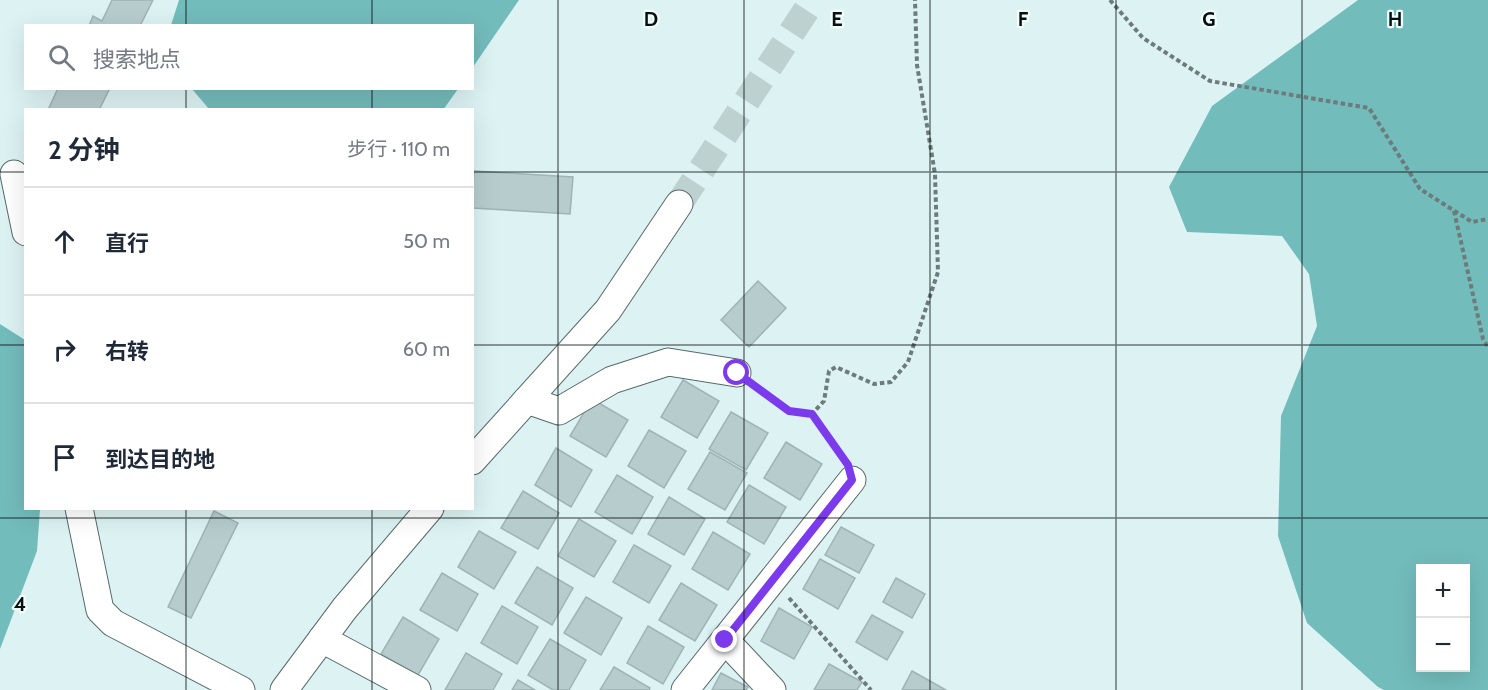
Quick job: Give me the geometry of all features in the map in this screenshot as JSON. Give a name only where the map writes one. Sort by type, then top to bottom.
[{"type":"street","points":[[14,174],[24,222]]},
{"type":"street","points":[[474,459],[608,310],[679,204]]},
{"type":"street","points":[[527,400],[559,411],[612,380],[668,362],[737,373]]},
{"type":"street","points":[[685,690],[852,480]]},
{"type":"street","points":[[79,510],[100,610],[113,623],[241,690]]},
{"type":"street","points":[[284,690],[418,512]]},
{"type":"street","points":[[322,639],[417,690]]},
{"type":"street","points":[[725,640],[771,690]]},
{"type":"path","points":[[812,414],[824,401],[829,372],[836,367],[874,384],[891,382],[908,362],[938,272],[935,174],[917,65],[915,0]]},
{"type":"path","points":[[1110,0],[1143,38],[1210,81],[1369,108],[1420,189],[1472,222],[1488,219]]},
{"type":"path","points":[[1454,211],[1483,339],[1488,347]]},
{"type":"path","points":[[737,373],[789,411],[812,414],[848,465],[852,480]]},
{"type":"path","points":[[772,580],[871,690]]},
{"type":"shaded area","points":[[179,0],[519,0],[474,66],[474,24],[171,24]]},
{"type":"shaded area","points":[[1358,0],[1488,0],[1488,690],[1384,690],[1307,623],[1278,536],[1281,416],[1317,326],[1309,274],[1282,236],[1187,232],[1169,187],[1212,106]]},
{"type":"shaded area","points":[[193,90],[457,90],[444,108],[208,108]]},
{"type":"shaded area","points":[[0,324],[24,339],[24,510],[40,510],[37,551],[0,649]]},
{"type":"building","points":[[112,0],[153,0],[141,24],[90,24],[93,16],[102,21]]},
{"type":"building","points":[[57,90],[109,90],[100,108],[49,108]]},
{"type":"building","points":[[474,171],[573,177],[570,214],[474,208]]},
{"type":"building","points":[[758,281],[786,308],[749,347],[721,320]]},
{"type":"building","points":[[683,380],[719,401],[697,438],[661,417]]},
{"type":"building","points":[[592,399],[628,420],[606,457],[570,436]]},
{"type":"building","points":[[731,412],[768,433],[746,470],[709,449]]},
{"type":"building","points":[[649,430],[686,451],[664,488],[628,466]]},
{"type":"building","points":[[786,442],[822,464],[800,500],[764,478]]},
{"type":"building","points":[[556,448],[592,470],[571,507],[535,485]]},
{"type":"building","points":[[710,452],[747,473],[725,510],[688,489]]},
{"type":"building","points":[[617,475],[653,497],[632,534],[595,512]]},
{"type":"building","points":[[749,485],[786,507],[764,544],[727,522]]},
{"type":"building","points":[[523,491],[559,513],[538,549],[501,528]]},
{"type":"building","points":[[669,497],[705,519],[684,555],[648,534]]},
{"type":"building","points":[[214,511],[238,523],[191,618],[168,607]]},
{"type":"building","points":[[579,519],[616,541],[594,577],[558,556]]},
{"type":"building","points":[[841,527],[874,545],[859,573],[825,555]]},
{"type":"building","points":[[479,531],[516,552],[494,589],[458,567]]},
{"type":"building","points":[[713,532],[750,554],[728,590],[692,569]]},
{"type":"building","points":[[634,545],[671,566],[649,603],[613,582]]},
{"type":"building","points":[[820,559],[855,578],[838,609],[803,589]]},
{"type":"building","points":[[537,567],[573,588],[552,625],[515,603]]},
{"type":"building","points":[[442,573],[478,594],[457,631],[420,610]]},
{"type":"building","points":[[896,578],[925,594],[912,618],[883,602]]},
{"type":"building","points":[[681,583],[717,605],[695,641],[659,620]]},
{"type":"building","points":[[586,597],[622,618],[601,655],[564,633]]},
{"type":"building","points":[[502,606],[538,627],[517,664],[481,643]]},
{"type":"building","points":[[779,608],[812,627],[794,659],[761,641]]},
{"type":"building","points":[[872,615],[903,632],[887,660],[856,642]]},
{"type":"building","points":[[403,617],[439,639],[418,675],[381,654]]},
{"type":"building","points":[[648,626],[684,647],[663,684],[627,663]]},
{"type":"building","points":[[550,639],[586,660],[569,690],[553,690],[528,675]]},
{"type":"building","points":[[466,653],[502,674],[493,690],[445,690]]},
{"type":"building","points":[[829,664],[862,682],[857,690],[814,690]]},
{"type":"building","points":[[614,667],[650,688],[649,690],[600,690]]},
{"type":"building","points":[[912,671],[946,690],[902,690]]},
{"type":"building","points":[[721,673],[748,687],[746,690],[712,690]]},
{"type":"building","points":[[518,680],[535,690],[512,690]]},
{"type":"tunnel","points":[[679,204],[813,0]]},
{"type":"route","points":[[725,640],[852,480],[848,465],[812,414],[789,411],[737,373]]}]
